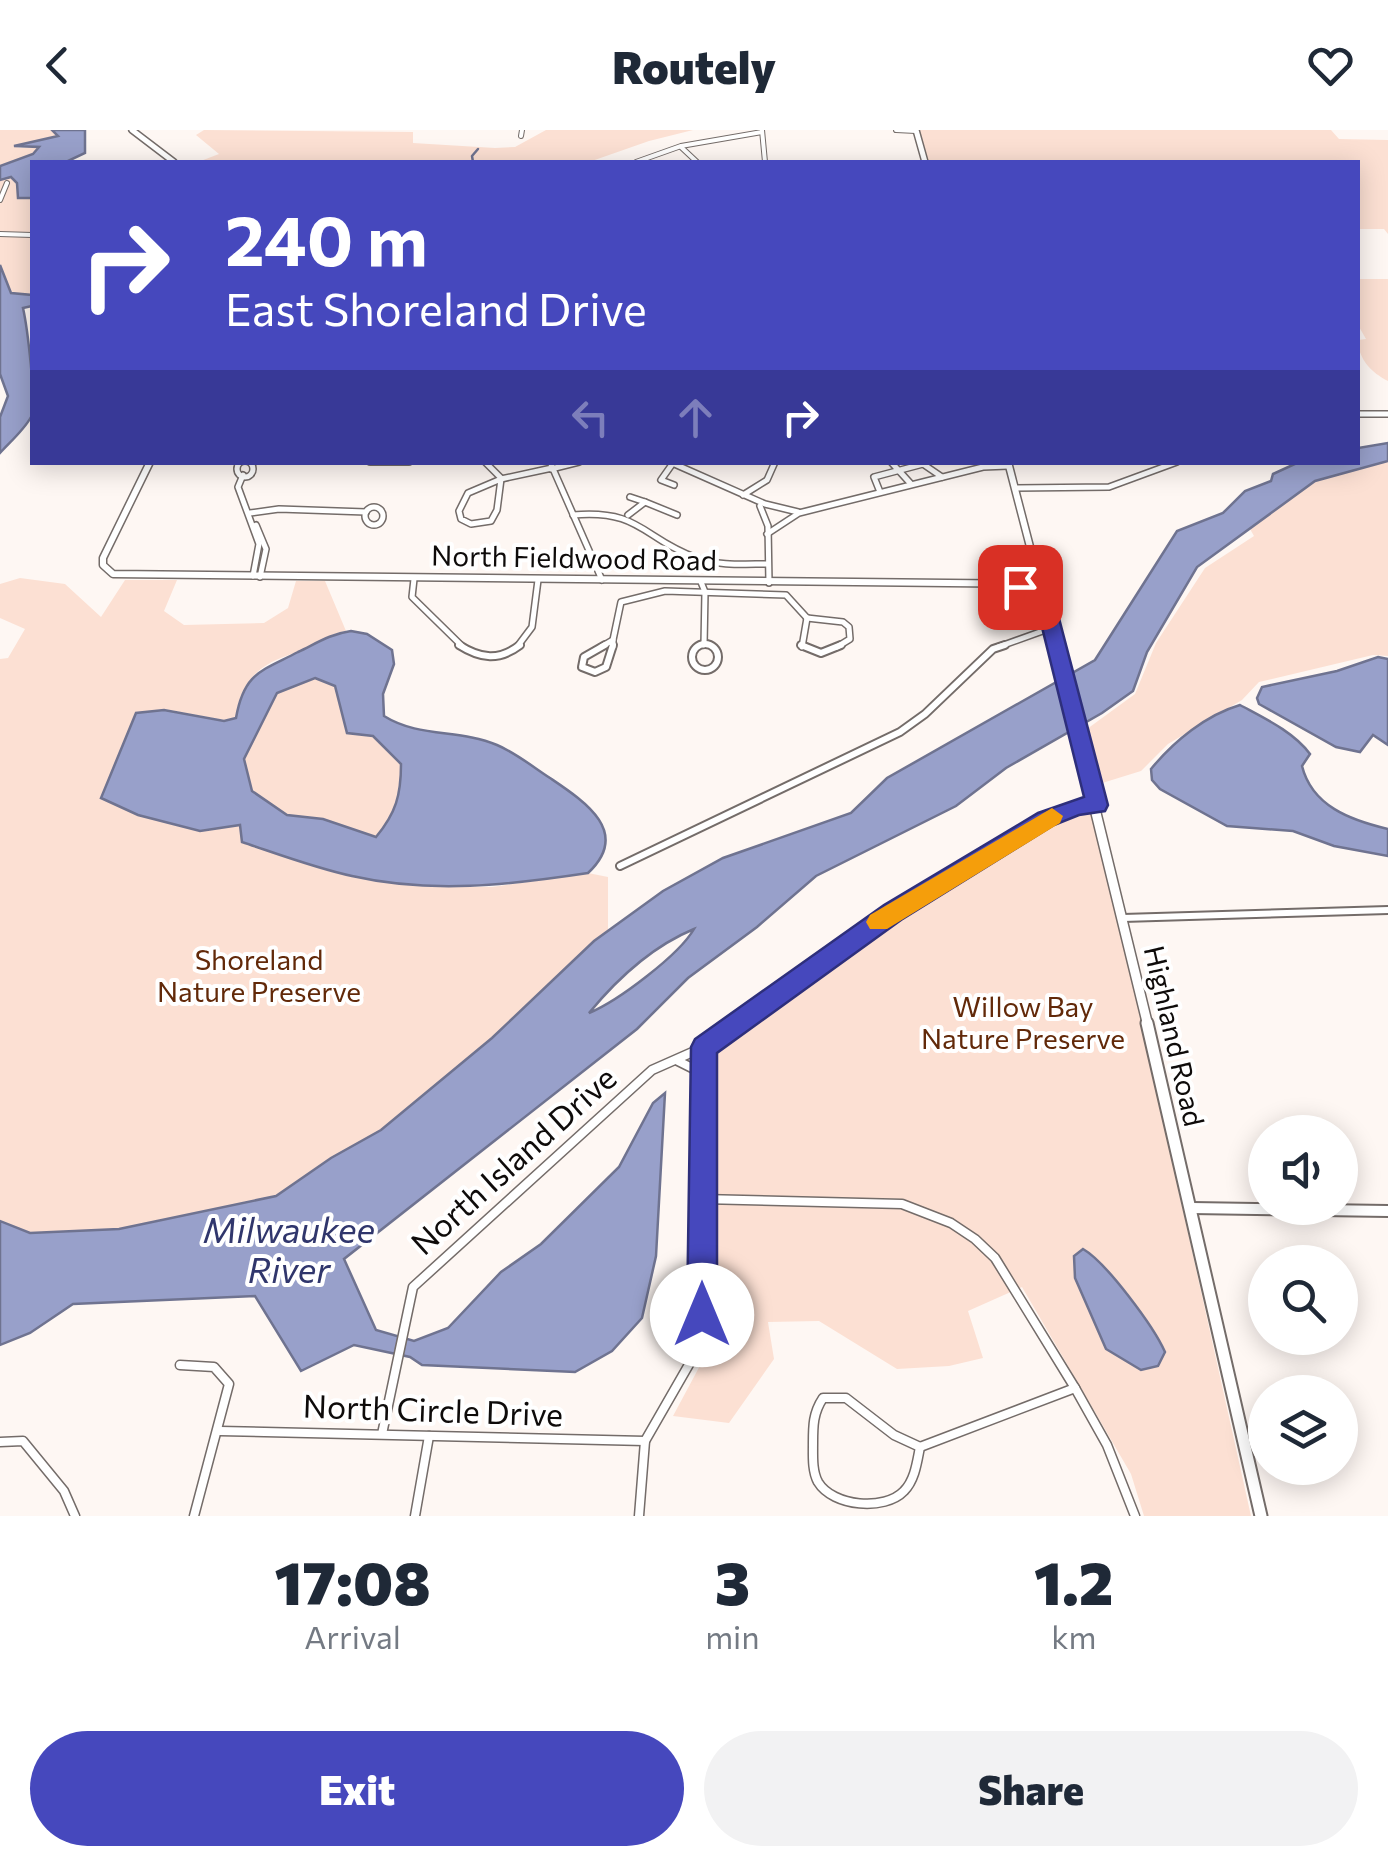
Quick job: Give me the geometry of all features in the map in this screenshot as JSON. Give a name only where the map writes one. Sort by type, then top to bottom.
[{"type":"main road","points":[[916,131],[923,160]]},
{"type":"main road","name":"Highland Road","points":[[1008,465],[1097,805],[1261,1516]]},
{"type":"main road","points":[[1002,584],[1026,589],[1045,600]]},
{"type":"street","points":[[132,130],[171,160]]},
{"type":"street","points":[[896,130],[916,131]]},
{"type":"street","points":[[642,160],[680,146],[762,131],[765,160]]},
{"type":"street","points":[[680,146],[695,160]]},
{"type":"street","points":[[0,200],[7,183]]},
{"type":"street","points":[[0,234],[30,235]]},
{"type":"street","points":[[1360,414],[1388,414]]},
{"type":"street","name":"North Fieldwood Road","points":[[149,465],[103,558],[107,570],[131,576],[1041,584]]},
{"type":"street","points":[[488,465],[501,478]]},
{"type":"street","points":[[670,465],[661,480],[674,485]]},
{"type":"street","points":[[679,465],[696,469],[759,504],[799,512]]},
{"type":"street","points":[[743,494],[767,480],[774,465]]},
{"type":"street","points":[[893,465],[912,485]]},
{"type":"street","points":[[880,492],[872,478],[922,465]]},
{"type":"street","points":[[927,465],[942,477]]},
{"type":"street","points":[[767,534],[799,512],[1003,465]]},
{"type":"street","points":[[1015,488],[1109,488],[1169,465]]},
{"type":"street","points":[[501,478],[498,510],[490,521],[472,524],[461,519],[459,512],[468,493],[501,478],[551,466],[603,581]]},
{"type":"street","points":[[242,475],[238,486],[263,543],[257,577]]},
{"type":"street","points":[[630,497],[677,515]]},
{"type":"street","points":[[627,516],[645,502]]},
{"type":"street","points":[[759,504],[767,534],[769,582]]},
{"type":"street","points":[[250,513],[279,508],[366,512]]},
{"type":"street","points":[[573,515],[603,512],[627,516],[638,519],[696,558],[725,564],[768,564]]},
{"type":"street","points":[[414,579],[412,597],[470,653],[482,659],[501,657],[524,641],[532,629],[538,580]]},
{"type":"street","points":[[700,582],[705,592]]},
{"type":"street","points":[[704,644],[705,592],[710,582]]},
{"type":"street","points":[[613,640],[584,657],[582,666],[595,672],[611,664],[616,610],[629,597],[705,592],[751,597],[786,594],[807,618],[843,622],[849,628],[850,639],[826,654],[814,655],[801,647],[807,618]]},
{"type":"street","points":[[620,866],[900,732],[925,714],[993,650],[1051,628]]},
{"type":"street","points":[[704,644],[720,653],[720,661],[712,668],[697,667],[689,659],[691,651],[704,644]]},
{"type":"street","name":"North Island Drive","points":[[382,1434],[413,1286],[652,1070],[704,1047],[908,903],[1046,819],[1076,807],[1097,805]]},
{"type":"street","points":[[1123,918],[1388,910]]},
{"type":"street","points":[[640,1516],[644,1442],[695,1354],[702,1315],[704,1047]]},
{"type":"street","points":[[677,1060],[704,1074]]},
{"type":"street","points":[[702,1199],[902,1204],[951,1223],[976,1238],[995,1258],[1108,1445],[1135,1516]]},
{"type":"street","points":[[1192,1208],[1388,1211]]},
{"type":"street","points":[[180,1365],[214,1367],[229,1384],[220,1431],[194,1516]]},
{"type":"street","points":[[920,1447],[915,1472],[898,1496],[885,1502],[835,1498],[819,1486],[814,1471],[812,1416],[823,1398],[846,1398],[894,1435],[920,1447],[1075,1388]]},
{"type":"street","name":"North Circle Drive","points":[[220,1431],[644,1442]]},
{"type":"street","points":[[415,1516],[428,1436]]},
{"type":"street","points":[[0,1442],[24,1441],[64,1490],[75,1516]]},
{"type":"green space","points":[[0,130],[59,133],[16,148],[40,147],[33,154],[0,166]]},
{"type":"green space","points":[[204,130],[413,132],[413,143],[495,148],[515,147],[546,130],[693,130],[595,160],[203,160],[219,154],[196,135]]},
{"type":"green space","points":[[916,130],[1331,130],[1339,139],[1388,140],[1388,234],[1384,229],[1360,229],[1360,160],[924,160]]},
{"type":"green space","points":[[11,176],[30,196],[30,303],[13,295],[0,265],[0,180]]},
{"type":"green space","points":[[1360,279],[1388,279],[1388,381],[1363,359],[1360,340],[1366,339],[1360,328]]},
{"type":"green space","points":[[1388,461],[1388,656],[1373,655],[1259,682],[1242,700],[1168,744],[1141,771],[1099,784],[1087,729],[1135,694],[1156,643],[1205,568],[1254,536],[1250,529],[1315,481]]},
{"type":"green space","name":"Shoreland Nature Preserve","points":[[20,578],[65,584],[101,617],[125,580],[177,580],[164,611],[184,625],[264,623],[288,608],[296,581],[325,581],[346,631],[262,668],[247,683],[236,717],[224,720],[164,709],[136,713],[101,798],[138,815],[199,831],[241,825],[352,876],[419,886],[492,887],[588,873],[608,877],[608,931],[492,1038],[381,1130],[276,1196],[119,1229],[30,1233],[0,1221],[0,659],[8,658],[25,629],[0,618],[0,584]]},
{"type":"green space","points":[[316,678],[335,686],[347,732],[373,736],[401,764],[396,804],[376,838],[323,819],[287,815],[252,791],[244,760],[277,693]]},
{"type":"green space","name":"Willow Bay Nature Preserve","points":[[1093,806],[1251,1516],[1144,1516],[1131,1474],[1022,1287],[968,1311],[983,1358],[949,1366],[897,1369],[819,1321],[768,1322],[774,1359],[729,1423],[673,1416],[703,1360],[707,1340],[707,1086],[712,1049],[898,918],[1047,820]],"holes":[[[1074,1256],[1129,1301],[1157,1334],[1106,1349],[1075,1278]]]},
{"type":"water","points":[[52,130],[85,130],[85,153],[70,160],[30,160],[30,198],[18,198],[17,183],[11,177],[0,180],[0,166],[33,154],[39,147],[14,146],[58,136]]},
{"type":"water","points":[[0,265],[11,293],[30,295],[30,306],[23,308],[30,360],[30,418],[0,453],[0,417],[8,396],[0,374]]},
{"type":"water","name":"Milwaukee River","points":[[1388,443],[1388,461],[1315,481],[1197,567],[1147,652],[1133,691],[1006,768],[956,806],[816,876],[757,927],[688,978],[637,1029],[344,1259],[376,1330],[414,1341],[448,1328],[501,1272],[541,1244],[619,1167],[653,1103],[665,1093],[656,1256],[642,1318],[612,1351],[575,1372],[422,1365],[410,1357],[354,1345],[301,1371],[255,1296],[73,1304],[30,1333],[0,1345],[0,1221],[30,1233],[119,1229],[276,1196],[381,1130],[492,1038],[594,941],[663,891],[723,858],[851,813],[887,778],[1095,660],[1177,531],[1223,513],[1245,491],[1271,481],[1273,474],[1292,465],[1360,465],[1360,448]],"holes":[[[694,929],[647,976],[589,1013],[637,965]]]},
{"type":"water","points":[[351,631],[367,634],[392,650],[394,664],[383,694],[384,716],[411,728],[497,745],[589,807],[604,831],[605,844],[588,873],[470,886],[382,882],[324,869],[242,842],[240,825],[200,831],[138,815],[101,798],[136,713],[164,710],[224,721],[236,718],[244,691],[256,675],[318,642]],"holes":[[[315,678],[335,686],[347,733],[373,736],[401,764],[396,803],[376,837],[323,819],[287,815],[252,791],[244,759],[277,693]]]},
{"type":"water","points":[[1378,657],[1388,659],[1388,745],[1373,735],[1360,752],[1336,747],[1259,704],[1257,698],[1262,687],[1337,671]]},
{"type":"water","points":[[1240,705],[1278,726],[1310,754],[1302,766],[1307,780],[1324,801],[1347,816],[1388,829],[1388,856],[1334,846],[1293,831],[1227,826],[1160,789],[1152,780],[1151,769],[1160,759],[1203,722]]},
{"type":"water","points":[[1083,1249],[1116,1281],[1151,1327],[1165,1352],[1158,1366],[1141,1370],[1106,1349],[1075,1278],[1074,1256]]},
{"type":"waterway","points":[[473,160],[478,149]]},
{"type":"slow traffic","points":[[879,922],[1052,816]]},
{"type":"route","points":[[702,1315],[704,1047],[892,912],[1046,819],[1076,807],[1097,805],[1041,584],[1002,584],[1020,587]]}]
